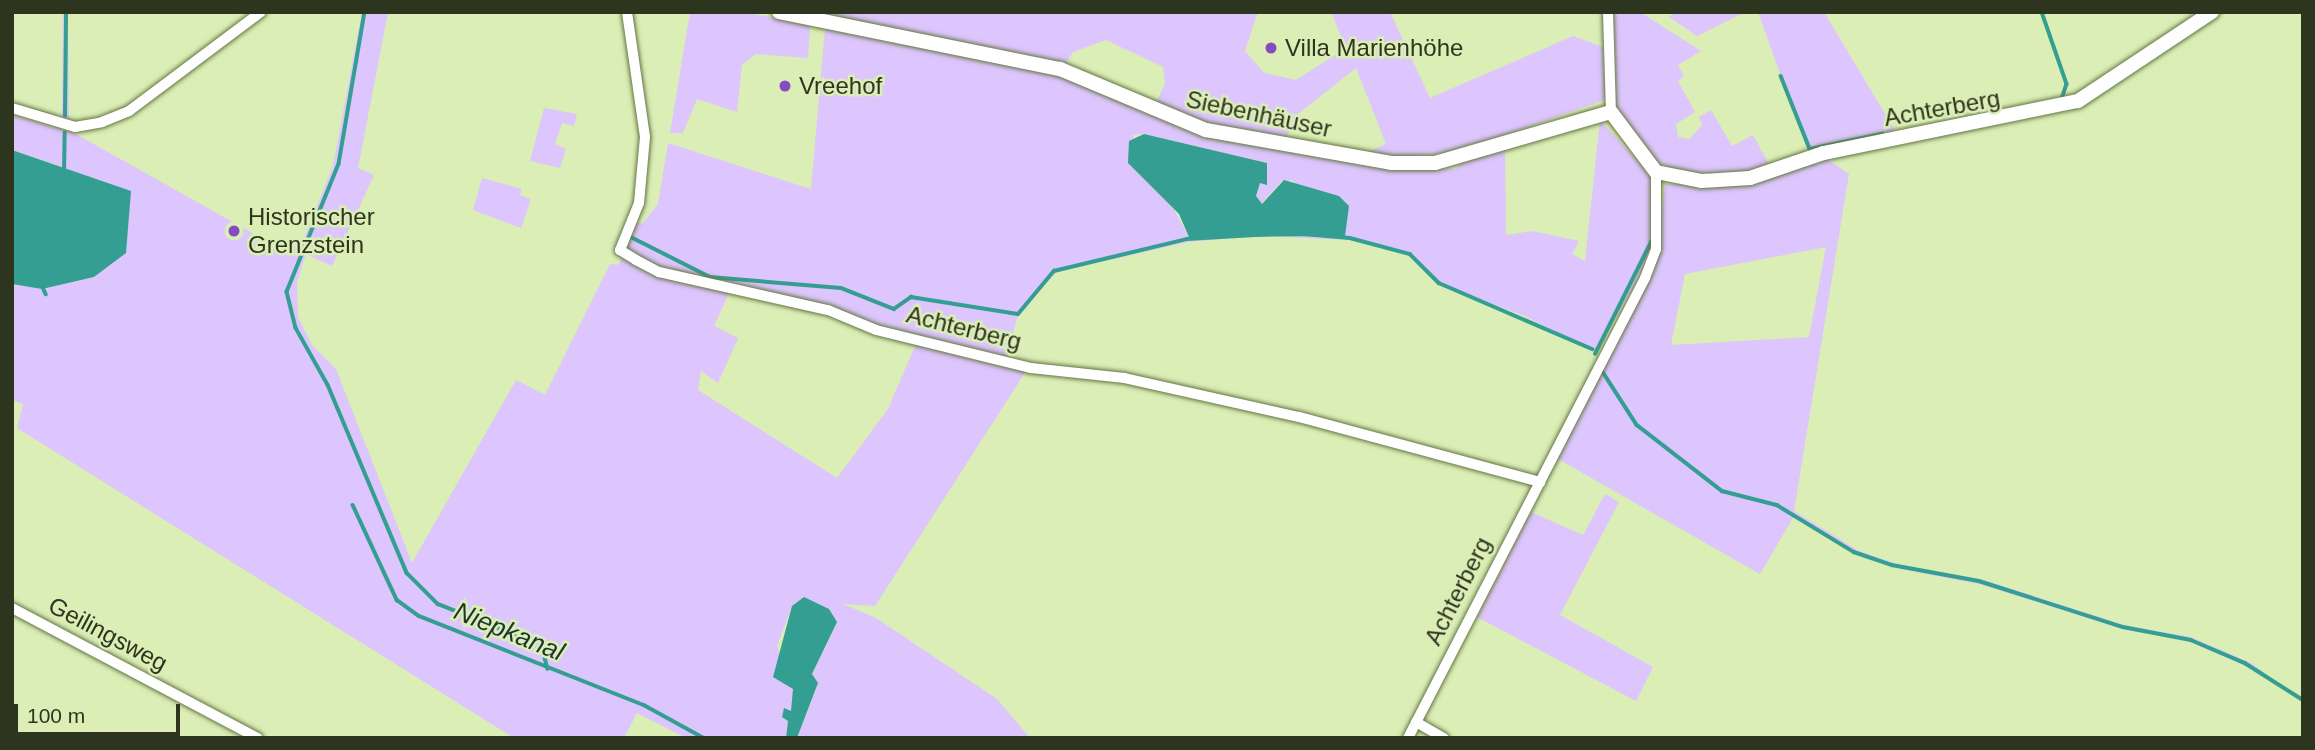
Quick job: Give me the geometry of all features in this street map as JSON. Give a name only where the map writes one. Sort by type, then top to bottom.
[{"type":"street","points":[[12,108],[75,127],[111,118],[261,12]]},
{"type":"street","name":"Achterberg","points":[[626,12],[645,136],[639,203],[620,250],[659,272],[1031,368],[1124,378],[1286,414],[1540,482]]},
{"type":"street","name":"Siebenhäuser","points":[[779,12],[1060,69],[1206,130],[1391,163],[1435,163],[1611,112]]},
{"type":"street","points":[[1608,12],[1611,112],[1656,172]]},
{"type":"street","name":"Achterberg","points":[[1408,738],[1645,278],[1656,248],[1656,172],[1702,181],[1750,178],[1824,153],[2028,116],[2078,101],[2212,12]]},
{"type":"street","name":"Geilingsweg","points":[[12,608],[258,738]]},
{"type":"street","points":[[1416,722],[1444,738]]},
{"type":"shaded area","points":[[63,12],[68,12],[69,120],[62,118]]},
{"type":"shaded area","points":[[362,12],[388,12],[358,168],[374,175],[332,266],[306,254],[297,282],[298,317],[312,345],[336,369],[412,563],[516,380],[545,395],[610,264],[618,265],[622,257],[730,291],[714,326],[738,338],[718,383],[701,371],[698,390],[837,478],[888,409],[916,344],[1026,371],[875,606],[843,604],[876,618],[997,699],[1030,738],[797,738],[818,684],[812,675],[837,622],[804,597],[792,606],[777,646],[794,689],[791,712],[784,709],[782,717],[788,721],[786,738],[686,738],[637,713],[624,738],[514,738],[17,428],[23,404],[12,400],[12,284],[42,289],[94,277],[126,253],[66,168],[12,150],[12,115],[74,133],[279,248],[285,241],[300,249],[333,166]]},
{"type":"shaded area","points":[[690,12],[744,12],[810,25],[808,58],[756,54],[742,65],[737,112],[697,99],[683,133],[670,133]]},
{"type":"shaded area","points":[[804,12],[1258,12],[1245,51],[1264,73],[1296,80],[1346,48],[1331,12],[1390,12],[1430,98],[1573,36],[1603,47],[1607,99],[1457,152],[1397,157],[1365,153],[1386,144],[1356,68],[1298,114],[1286,138],[1209,125],[1154,107],[1165,84],[1163,67],[1106,40],[1073,52],[1065,65]]},
{"type":"shaded area","points":[[1611,12],[1640,12],[1701,51],[1678,65],[1684,76],[1678,81],[1695,112],[1676,124],[1678,137],[1690,139],[1702,125],[1699,117],[1711,110],[1732,146],[1753,135],[1770,166],[1730,175],[1688,174],[1653,161],[1616,110]]},
{"type":"shaded area","points":[[1675,12],[1745,12],[1697,36],[1669,17]]},
{"type":"shaded area","points":[[1758,12],[1824,12],[1897,134],[1808,151]]},
{"type":"shaded area","points":[[825,28],[1047,70],[1207,135],[1371,164],[1456,169],[1465,156],[1505,145],[1506,235],[1533,231],[1579,241],[1572,254],[1585,261],[1600,120],[1651,176],[1654,236],[1646,264],[1596,353],[1525,316],[1438,284],[1408,255],[1352,240],[1267,236],[1345,236],[1292,180],[1281,182],[1261,204],[1256,197],[1260,183],[1266,184],[1267,163],[1144,134],[1133,135],[1189,237],[1248,237],[1188,242],[1056,272],[1017,318],[1007,358],[652,266],[624,248],[636,222],[642,224],[658,204],[668,143],[811,189]]},
{"type":"shaded area","points":[[544,108],[577,114],[574,126],[562,123],[555,144],[566,149],[560,168],[530,161]]},
{"type":"shaded area","points":[[1827,159],[1849,174],[1794,511],[1859,551],[1897,564],[1984,580],[2124,625],[2191,637],[2251,663],[2303,702],[2248,667],[2190,641],[2122,629],[1983,585],[1896,568],[1857,554],[1794,516],[1760,574],[1558,459],[1657,260],[1665,184],[1750,184]],"holes":[[[1826,247],[1809,337],[1671,345],[1685,274]]]},
{"type":"shaded area","points":[[482,178],[522,189],[520,195],[531,199],[521,228],[473,210]]},
{"type":"shaded area","points":[[1605,494],[1619,502],[1560,615],[1653,667],[1636,701],[1477,617],[1531,512],[1583,535]]},
{"type":"water","points":[[1144,134],[1267,163],[1267,185],[1260,183],[1256,196],[1262,204],[1284,180],[1339,196],[1349,206],[1345,236],[1189,237],[1179,214],[1128,163],[1129,141]]},
{"type":"water","points":[[12,150],[131,191],[126,253],[94,277],[42,289],[12,284]]},
{"type":"water","points":[[804,597],[829,609],[837,622],[812,674],[818,683],[797,738],[786,738],[788,721],[782,717],[784,708],[791,711],[793,689],[773,677],[792,606]]},
{"type":"waterway","points":[[65,116],[66,12]]},
{"type":"waterway","points":[[365,12],[339,164],[287,292],[296,328],[328,385],[407,573],[438,604],[516,635]]},
{"type":"waterway","points":[[2042,12],[2067,84],[2062,99]]},
{"type":"waterway","points":[[1781,76],[1810,149],[1882,134]]},
{"type":"waterway","points":[[64,172],[65,133]]},
{"type":"waterway","points":[[629,236],[710,277],[841,288],[894,309],[911,297],[1018,314],[1054,271],[1187,239],[1292,233],[1350,238],[1410,254],[1439,283],[1592,349]]},
{"type":"waterway","points":[[1595,354],[1651,242]]},
{"type":"waterway","points":[[42,285],[46,294]]},
{"type":"waterway","points":[[1603,372],[1637,425],[1722,491],[1777,505],[1854,552],[1892,565],[1979,581],[2123,627],[2191,640],[2245,663],[2303,700]]},
{"type":"waterway","name":"Niepkanal","points":[[353,505],[397,600],[419,616],[644,705],[704,738]]},
{"type":"waterway","name":"Niepkanal","points":[[545,658],[548,669]]},
{"type":"place","name":"Villa Marienhöhe","points":[[1271,48]]},
{"type":"place","name":"Vreehof","points":[[785,86]]},
{"type":"place","name":"Historischer Grenzstein","points":[[234,231]]}]
